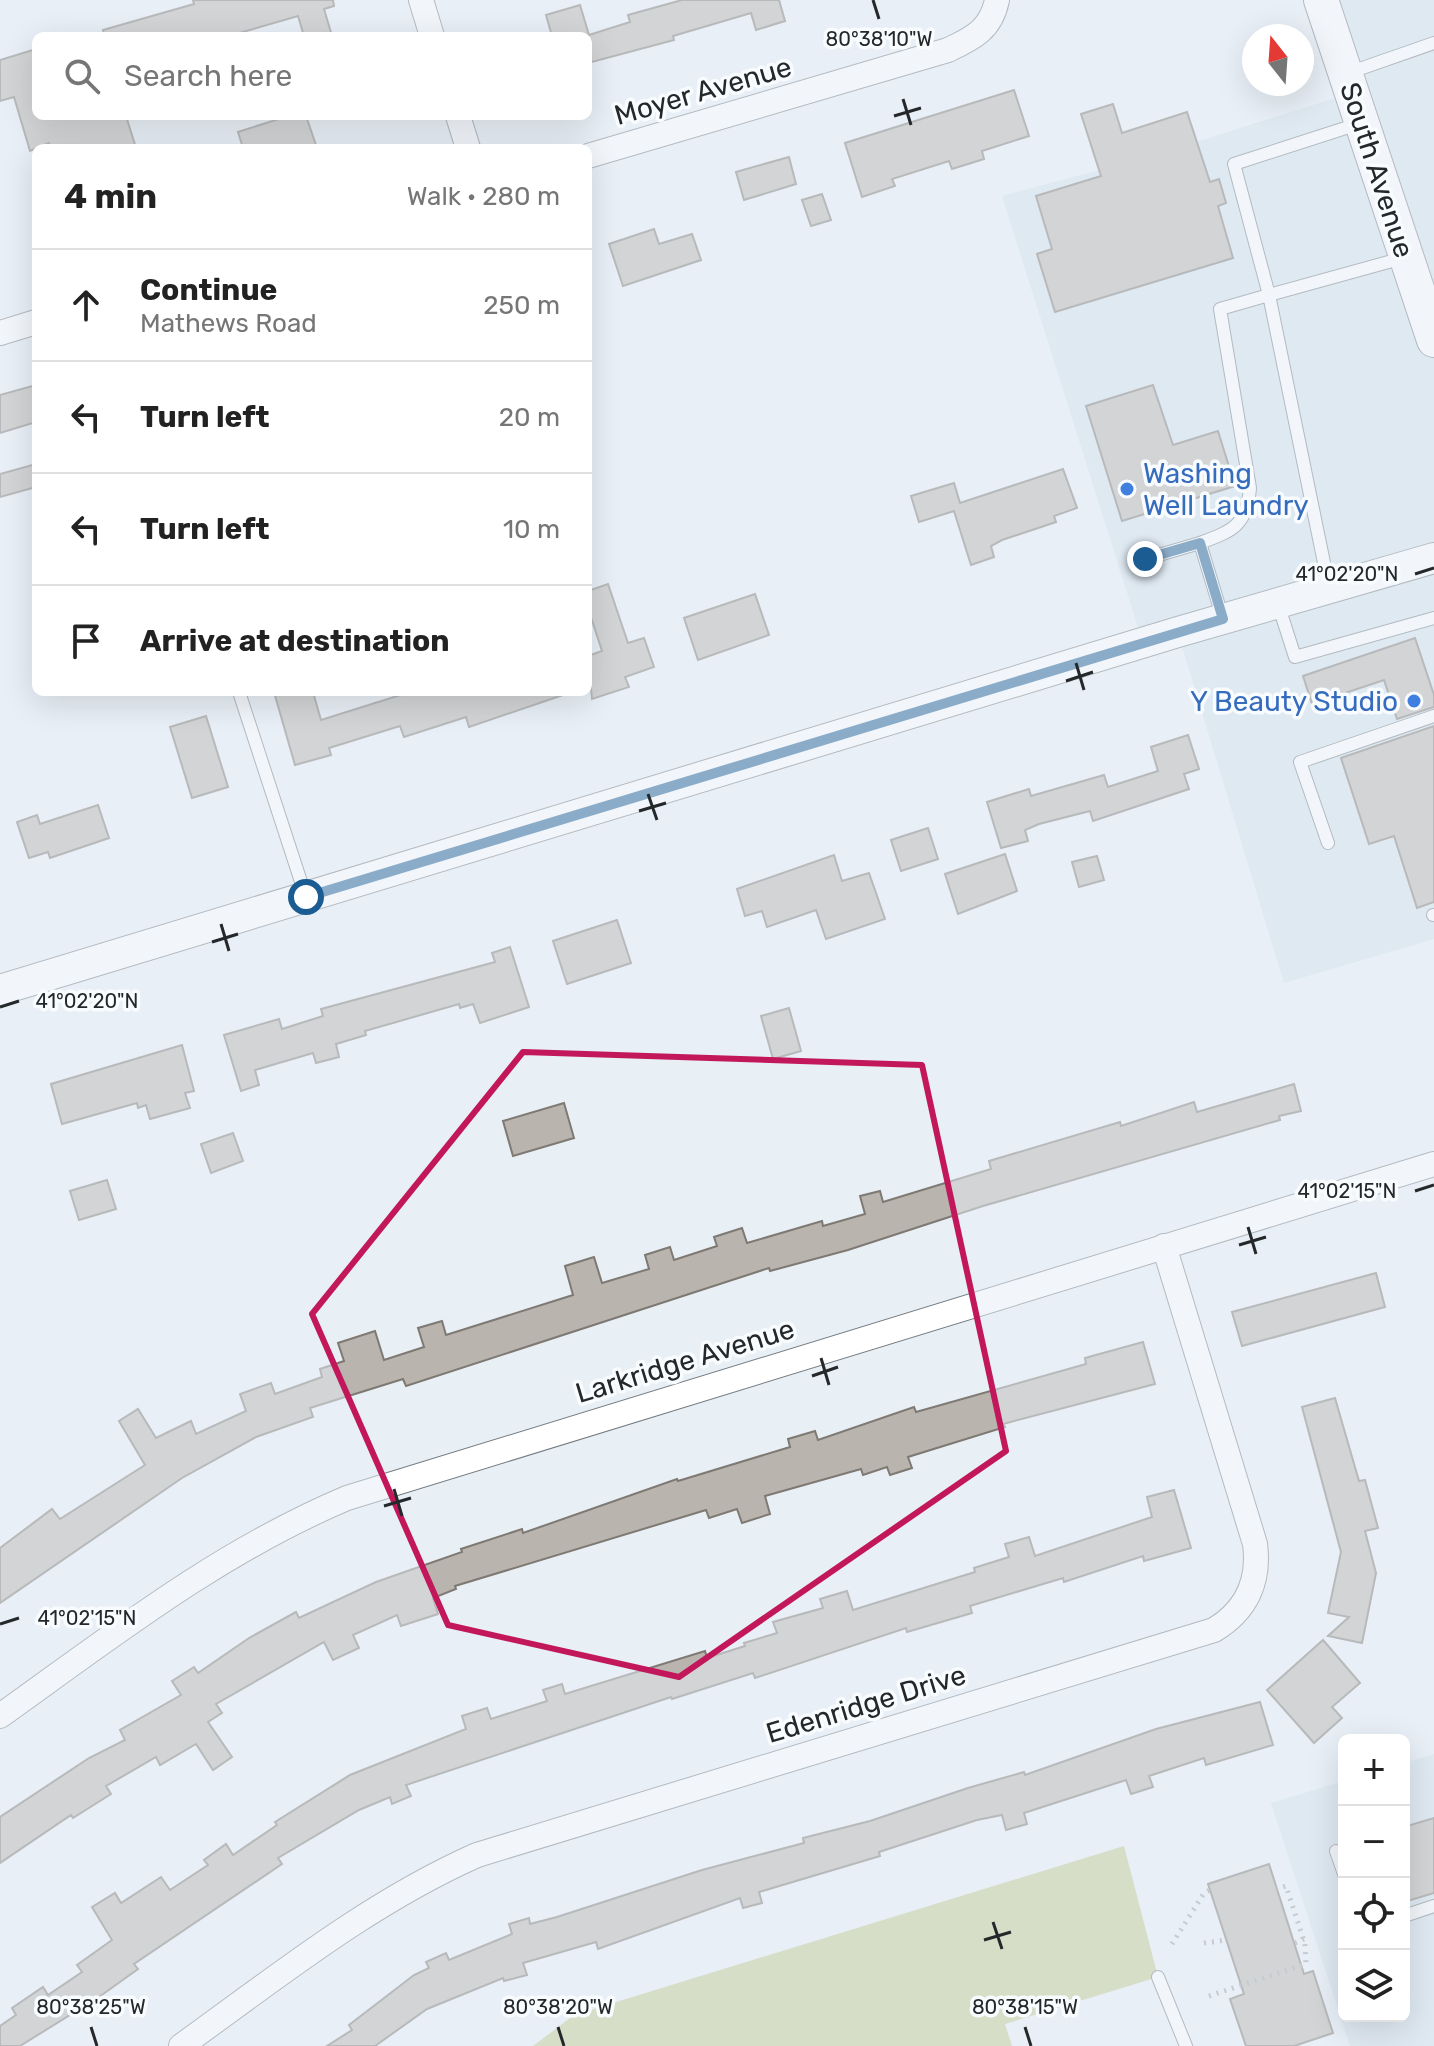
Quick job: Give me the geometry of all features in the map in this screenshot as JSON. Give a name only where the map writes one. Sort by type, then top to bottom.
[{"type":"main road","name":"South Avenue","points":[[1321,0],[1434,340]]},
{"type":"street","points":[[421,0],[431,32]]},
{"type":"street","name":"Moyer Avenue","points":[[592,155],[948,50],[973,38],[991,23],[997,0]]},
{"type":"street","points":[[459,120],[467,144]]},
{"type":"street","points":[[0,333],[32,323]]},
{"type":"street","points":[[0,990],[1223,619],[1434,558]]},
{"type":"street","name":"Larkridge Avenue","points":[[0,1716],[190,1580],[236,1551],[347,1498],[1434,1164]]},
{"type":"street","name":"Edenridge Drive","points":[[181,2046],[371,1910],[477,1855],[1214,1630],[1229,1621],[1247,1600],[1255,1580],[1255,1544],[1164,1246]]},
{"type":"lane","points":[[1345,74],[1434,43]]},
{"type":"lane","points":[[1329,588],[1269,295],[1234,164],[1361,123]]},
{"type":"lane","points":[[1145,559],[1230,532],[1248,512],[1250,488],[1220,309],[1406,257]]},
{"type":"lane","points":[[1200,543],[1223,619]]},
{"type":"lane","points":[[1278,603],[1295,657],[1434,618]]},
{"type":"lane","points":[[240,696],[306,897]]},
{"type":"lane","points":[[1328,843],[1300,762],[1434,716]]},
{"type":"lane","points":[[1336,1851],[1338,1857]]},
{"type":"lane","points":[[1410,1914],[1434,1906]]},
{"type":"lane","points":[[1158,1977],[1186,2046]]},
{"type":"path","points":[[1209,1996],[1306,1964],[1304,1939],[1286,1886],[1277,1889]]},
{"type":"path","points":[[1172,1944],[1204,1893],[1210,1890]]},
{"type":"path","points":[[1286,1916],[1295,1913]]},
{"type":"path","points":[[1295,1943],[1304,1939]]},
{"type":"path","points":[[1204,1943],[1226,1940]]},
{"type":"highlighted area","points":[[523,1052],[922,1065],[1006,1451],[679,1677],[448,1625],[312,1314]]},
{"type":"shaded area","points":[[1321,0],[1434,0],[1434,939],[1284,983],[1178,633],[1143,643],[1002,196],[1152,156],[1351,93]]},
{"type":"shaded area","points":[[1434,1754],[1434,2046],[1350,2046],[1342,2022],[1410,2022],[1410,1761]]},
{"type":"shaded area","points":[[1338,1783],[1338,2009],[1271,1803]]},
{"type":"green space","points":[[1124,1846],[1158,1977],[1005,2024],[1012,2046],[533,2046],[574,2015]]},
{"type":"building","points":[[193,0],[333,0],[334,6],[324,9],[331,32],[303,32],[298,16],[243,32],[103,32],[194,4]]},
{"type":"building","points":[[682,0],[779,0],[785,21],[756,30],[751,13],[673,36],[674,40],[592,62],[592,34],[630,22],[628,15]]},
{"type":"building","points":[[580,5],[588,32],[551,32],[546,15]]},
{"type":"building","points":[[32,50],[32,120],[127,120],[135,144],[32,144],[30,151],[14,97],[0,101],[0,60]]},
{"type":"building","points":[[1014,90],[1029,136],[982,151],[984,159],[952,169],[949,161],[892,179],[895,186],[862,197],[845,143]]},
{"type":"building","points":[[1113,104],[1122,133],[1187,112],[1210,182],[1219,179],[1226,203],[1218,206],[1233,258],[1055,312],[1037,254],[1052,249],[1036,196],[1101,176],[1081,114]]},
{"type":"building","points":[[276,120],[307,120],[316,144],[242,144],[238,132]]},
{"type":"building","points":[[789,157],[796,184],[744,200],[736,172]]},
{"type":"building","points":[[822,194],[831,220],[811,226],[802,200]]},
{"type":"building","points":[[654,229],[659,244],[692,234],[701,260],[623,286],[609,244]]},
{"type":"building","points":[[1153,385],[1173,445],[1218,431],[1235,486],[1122,521],[1086,406]]},
{"type":"building","points":[[32,386],[32,423],[0,433],[0,395]]},
{"type":"building","points":[[32,465],[32,488],[0,497],[0,474]]},
{"type":"building","points":[[1063,469],[1077,508],[1054,516],[1056,522],[1002,540],[991,546],[994,557],[971,565],[954,511],[919,522],[911,496],[954,483],[960,503]]},
{"type":"building","points":[[608,584],[628,643],[644,638],[654,667],[625,677],[629,687],[592,699],[592,655],[602,651],[592,620],[592,590]]},
{"type":"building","points":[[755,594],[769,635],[698,660],[684,618]]},
{"type":"building","points":[[1415,638],[1434,695],[1434,707],[1397,719],[1384,680],[1312,704],[1303,676]]},
{"type":"building","points":[[275,696],[314,696],[321,720],[397,696],[560,696],[469,727],[466,717],[404,737],[400,726],[329,748],[331,755],[295,765]]},
{"type":"building","points":[[206,716],[228,787],[192,798],[170,727]]},
{"type":"building","points":[[1434,726],[1434,902],[1417,908],[1394,836],[1369,844],[1341,758]]},
{"type":"building","points":[[1188,735],[1199,769],[1184,774],[1189,789],[1093,821],[1090,811],[1039,824],[1025,830],[1028,841],[1001,848],[987,802],[1029,789],[1031,796],[1104,775],[1108,787],[1158,771],[1151,747]]},
{"type":"building","points":[[98,805],[109,838],[50,858],[48,852],[29,858],[17,822],[37,815],[40,824]]},
{"type":"building","points":[[928,828],[938,859],[901,871],[891,840]]},
{"type":"building","points":[[1005,854],[1017,891],[958,914],[945,874]]},
{"type":"building","points":[[834,855],[842,881],[869,873],[885,919],[826,939],[816,910],[767,927],[762,911],[745,916],[737,889]]},
{"type":"building","points":[[1097,856],[1104,880],[1079,887],[1072,862]]},
{"type":"building","points":[[617,920],[631,963],[567,984],[553,941]]},
{"type":"building","points":[[510,947],[529,1007],[480,1023],[473,1004],[460,1008],[459,1004],[365,1031],[366,1035],[336,1044],[339,1057],[316,1063],[313,1053],[255,1070],[259,1085],[241,1091],[224,1035],[279,1019],[282,1029],[323,1016],[321,1009],[495,962],[492,953]]},
{"type":"building","points":[[789,1008],[801,1051],[773,1059],[761,1016]]},
{"type":"building","points":[[182,1045],[194,1091],[185,1093],[190,1108],[150,1119],[146,1105],[138,1108],[137,1103],[62,1124],[51,1084]]},
{"type":"building","points":[[1294,1084],[1301,1111],[1279,1116],[1280,1120],[983,1206],[848,1250],[770,1271],[769,1268],[406,1386],[403,1379],[310,1408],[313,1417],[256,1437],[182,1478],[0,1603],[0,1548],[52,1509],[60,1519],[145,1465],[119,1421],[138,1409],[156,1438],[191,1421],[196,1434],[246,1411],[240,1394],[271,1383],[275,1394],[322,1377],[320,1369],[344,1361],[338,1343],[375,1331],[384,1360],[424,1347],[418,1328],[442,1321],[446,1335],[573,1295],[565,1266],[594,1257],[602,1283],[649,1269],[645,1255],[670,1247],[674,1260],[717,1246],[714,1237],[742,1228],[747,1243],[822,1221],[823,1226],[865,1214],[860,1196],[880,1191],[883,1202],[991,1169],[989,1161],[1120,1122],[1121,1126],[1194,1102],[1197,1112]]},
{"type":"building","points":[[564,1103],[574,1138],[513,1156],[503,1121]]},
{"type":"building","points":[[233,1133],[243,1161],[211,1173],[201,1144]]},
{"type":"building","points":[[107,1180],[116,1209],[79,1220],[70,1191]]},
{"type":"building","points":[[1376,1273],[1385,1307],[1242,1346],[1232,1312]]},
{"type":"building","points":[[1143,1342],[1155,1384],[1003,1424],[1005,1427],[908,1457],[912,1468],[890,1475],[887,1467],[863,1475],[861,1469],[765,1496],[770,1514],[742,1523],[737,1509],[709,1518],[706,1510],[455,1586],[456,1589],[433,1598],[438,1614],[401,1626],[397,1615],[353,1635],[359,1648],[333,1660],[324,1642],[216,1704],[222,1713],[208,1722],[232,1757],[213,1770],[196,1744],[160,1765],[156,1757],[106,1786],[111,1794],[73,1818],[71,1815],[0,1863],[0,1817],[89,1758],[125,1740],[120,1730],[181,1695],[172,1681],[194,1667],[198,1673],[249,1638],[296,1612],[299,1618],[376,1582],[462,1552],[461,1549],[522,1529],[523,1533],[677,1479],[790,1447],[788,1439],[815,1431],[818,1440],[914,1407],[916,1412],[1086,1364],[1085,1358]]},
{"type":"building","points":[[1335,1398],[1359,1481],[1365,1480],[1378,1528],[1365,1531],[1376,1573],[1362,1643],[1328,1636],[1349,1617],[1328,1613],[1341,1552],[1302,1407]]},
{"type":"building","points":[[1174,1490],[1191,1548],[1144,1561],[1143,1556],[1064,1582],[1063,1578],[970,1606],[972,1613],[907,1632],[906,1628],[755,1678],[753,1673],[671,1697],[406,1785],[411,1796],[392,1804],[390,1797],[359,1810],[278,1858],[282,1864],[134,1964],[138,1969],[99,1997],[20,2046],[0,2046],[0,2026],[16,2015],[12,2008],[43,1987],[48,1995],[82,1972],[77,1965],[112,1940],[92,1907],[115,1893],[121,1903],[161,1877],[170,1890],[208,1865],[204,1860],[226,1844],[233,1855],[277,1825],[275,1822],[350,1775],[466,1729],[462,1716],[487,1708],[491,1719],[547,1701],[543,1690],[562,1684],[565,1694],[705,1651],[707,1658],[777,1633],[773,1622],[823,1608],[820,1599],[847,1591],[853,1610],[975,1572],[974,1568],[1009,1557],[1005,1544],[1029,1537],[1035,1556],[1152,1517],[1147,1497]]},
{"type":"building","points":[[1323,1640],[1360,1683],[1332,1707],[1342,1718],[1314,1743],[1267,1690]]},
{"type":"building","points":[[1260,1702],[1273,1745],[1206,1765],[1204,1758],[1149,1776],[1153,1787],[1131,1794],[1126,1780],[1024,1813],[1027,1824],[1006,1830],[1002,1815],[977,1820],[879,1852],[880,1856],[759,1892],[762,1903],[743,1908],[740,1898],[598,1949],[596,1942],[523,1963],[527,1975],[504,1981],[503,1978],[427,2009],[375,2046],[327,2046],[352,2030],[349,2025],[414,1975],[429,1968],[426,1962],[446,1953],[449,1960],[512,1934],[509,1924],[529,1918],[530,1924],[557,1917],[702,1870],[804,1843],[803,1838],[870,1821],[1024,1772],[1025,1775],[1156,1729]]},
{"type":"building","points":[[1434,1818],[1434,1893],[1410,1900],[1410,1878],[1410,1825]]},
{"type":"building","points":[[1269,1864],[1304,1974],[1313,1971],[1333,2033],[1294,2046],[1246,2046],[1230,1999],[1244,1994],[1208,1884]]},
{"type":"place","name":"Washing Well Laundry","points":[[1127,489]]},
{"type":"place","name":"Y Beauty Studio","points":[[1414,701]]},
{"type":"route","points":[[306,897],[1223,619],[1200,543],[1145,559]]}]
